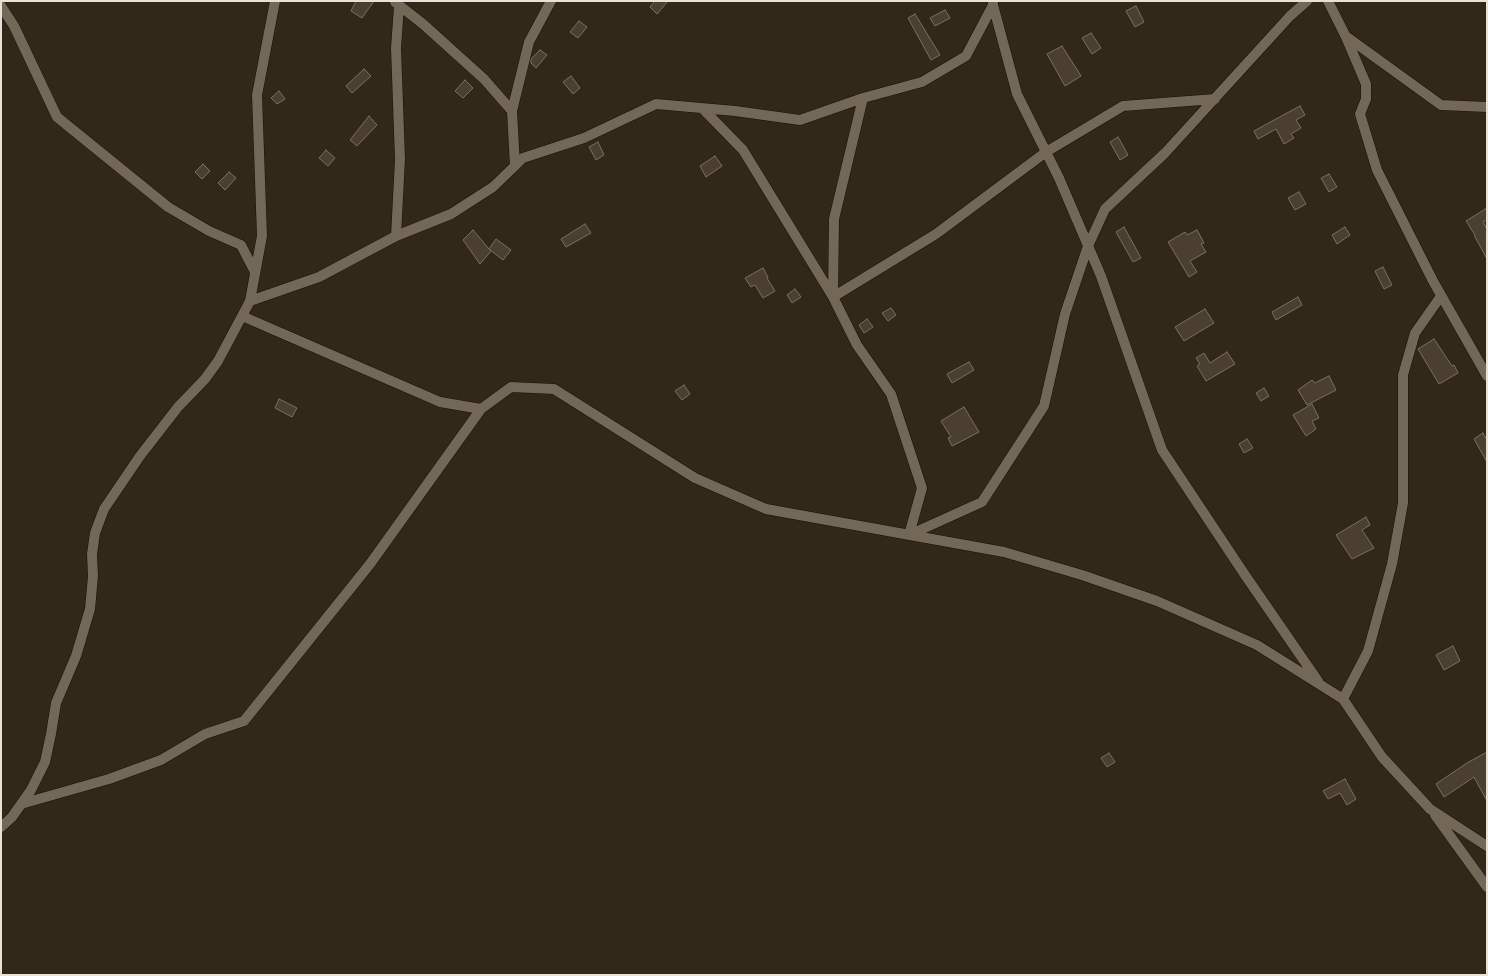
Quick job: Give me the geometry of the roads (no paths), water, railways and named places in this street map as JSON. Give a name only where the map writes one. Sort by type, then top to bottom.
[{"type":"street","points":[[1,827],[12,817],[31,790],[45,762],[56,703],[76,656],[90,609],[93,576],[92,554],[95,533],[104,509],[140,456],[178,407],[205,379],[218,361],[250,301],[262,236],[257,96],[275,1]]},
{"type":"street","points":[[515,166],[512,111],[529,42],[551,1]]},
{"type":"street","points":[[909,535],[982,502],[1044,406],[1065,314],[1088,246],[1106,209],[1166,153],[1290,16],[1307,1]]},
{"type":"street","points":[[1328,1],[1346,37],[1366,84],[1366,99],[1360,114],[1377,170],[1441,296],[1487,376]]},
{"type":"street","points":[[396,3],[423,24],[484,79],[512,111]]},
{"type":"street","points":[[396,3],[400,159],[396,236]]},
{"type":"street","points":[[250,301],[319,277],[396,236],[451,214],[493,187],[523,158],[584,138],[656,104],[800,120],[863,98],[922,82],[966,56],[993,3]]},
{"type":"street","points":[[993,3],[1017,94],[1059,178],[1101,276],[1162,450],[1245,575],[1322,686]]},
{"type":"street","points":[[1,6],[14,26],[57,116],[168,207],[209,231],[241,245],[255,272]]},
{"type":"street","points":[[1346,37],[1441,105],[1487,107]]},
{"type":"street","points":[[833,297],[834,219],[863,98]]},
{"type":"street","points":[[833,297],[936,234],[1046,152],[1123,106],[1215,99]]},
{"type":"street","points":[[702,108],[743,150],[833,297],[857,346],[891,394],[922,488],[909,535]]},
{"type":"street","points":[[1343,699],[1368,651],[1392,564],[1403,503],[1403,375],[1415,333],[1441,296]]},
{"type":"street","points":[[242,316],[440,402],[481,410]]},
{"type":"street","points":[[21,804],[109,779],[161,760],[205,734],[244,721],[370,564],[481,410],[511,387],[554,389],[694,478],[766,509],[1004,552],[1082,575],[1157,601],[1257,645],[1343,699],[1382,757],[1430,809],[1487,886]]},
{"type":"street","points":[[1430,809],[1487,846]]}]
